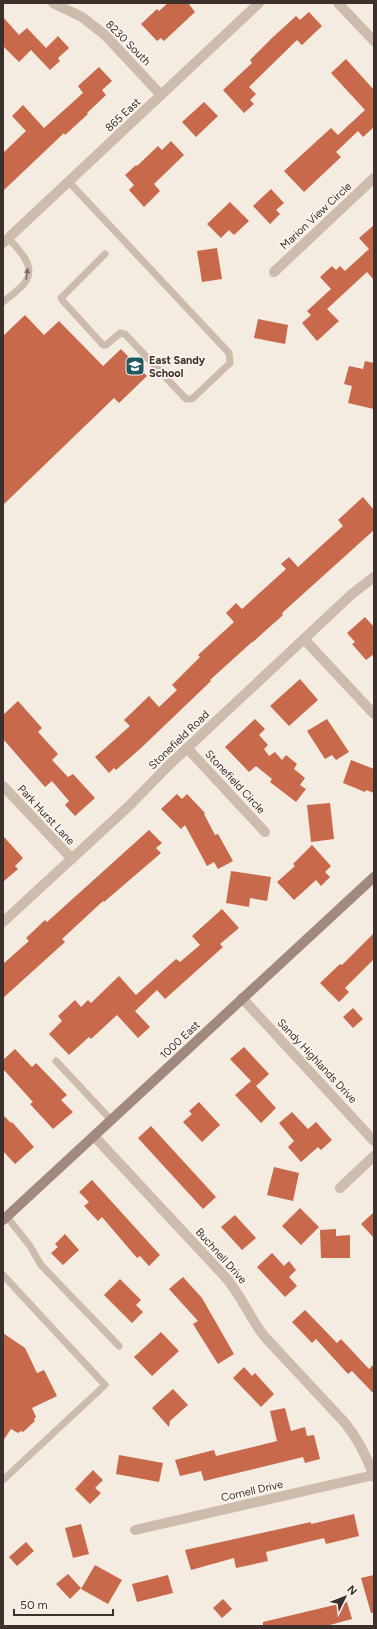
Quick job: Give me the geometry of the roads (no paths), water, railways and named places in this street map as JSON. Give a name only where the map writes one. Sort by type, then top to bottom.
[{"type":"street","name":"8230 South","points":[[53,3],[82,17],[106,35],[161,95]]},
{"type":"street","name":"865 East","points":[[5,238],[69,182],[259,3]]},
{"type":"street","points":[[338,3],[374,41]]},
{"type":"street","name":"Marion View Circle","points":[[274,272],[374,178]]},
{"type":"street","name":"Stonefield Road","points":[[3,922],[129,806],[187,748],[352,594],[374,577]]},
{"type":"street","points":[[304,639],[374,714]]},
{"type":"street","name":"Stonefield Circle","points":[[187,748],[265,832]]},
{"type":"street","name":"Park Hurst Lane","points":[[3,786],[72,859]]},
{"type":"street","name":"1000 East","points":[[4,1217],[94,1136],[374,877]]},
{"type":"street","name":"Sandy Highlands Drive","points":[[242,998],[374,1141]]},
{"type":"street","name":"Buchnell Drive","points":[[94,1136],[238,1292],[254,1322],[264,1336],[345,1423],[357,1438],[366,1455],[374,1476]]},
{"type":"street","points":[[340,1188],[374,1156]]},
{"type":"street","name":"Cornell Drive","points":[[135,1530],[374,1476]]},
{"type":"lane","points":[[69,182],[229,353],[230,363],[192,399],[186,399],[126,334],[120,333],[106,345],[103,345],[61,298],[106,254]]},
{"type":"lane","points":[[3,302],[26,281],[28,273],[28,263],[5,238]]},
{"type":"lane","points":[[56,1060],[111,1120]]},
{"type":"lane","points":[[4,1217],[30,1246],[41,1265],[119,1346]]},
{"type":"lane","points":[[3,1275],[105,1385],[3,1480]]},
{"type":"place","name":"East Sandy School","points":[[135,366]]}]
